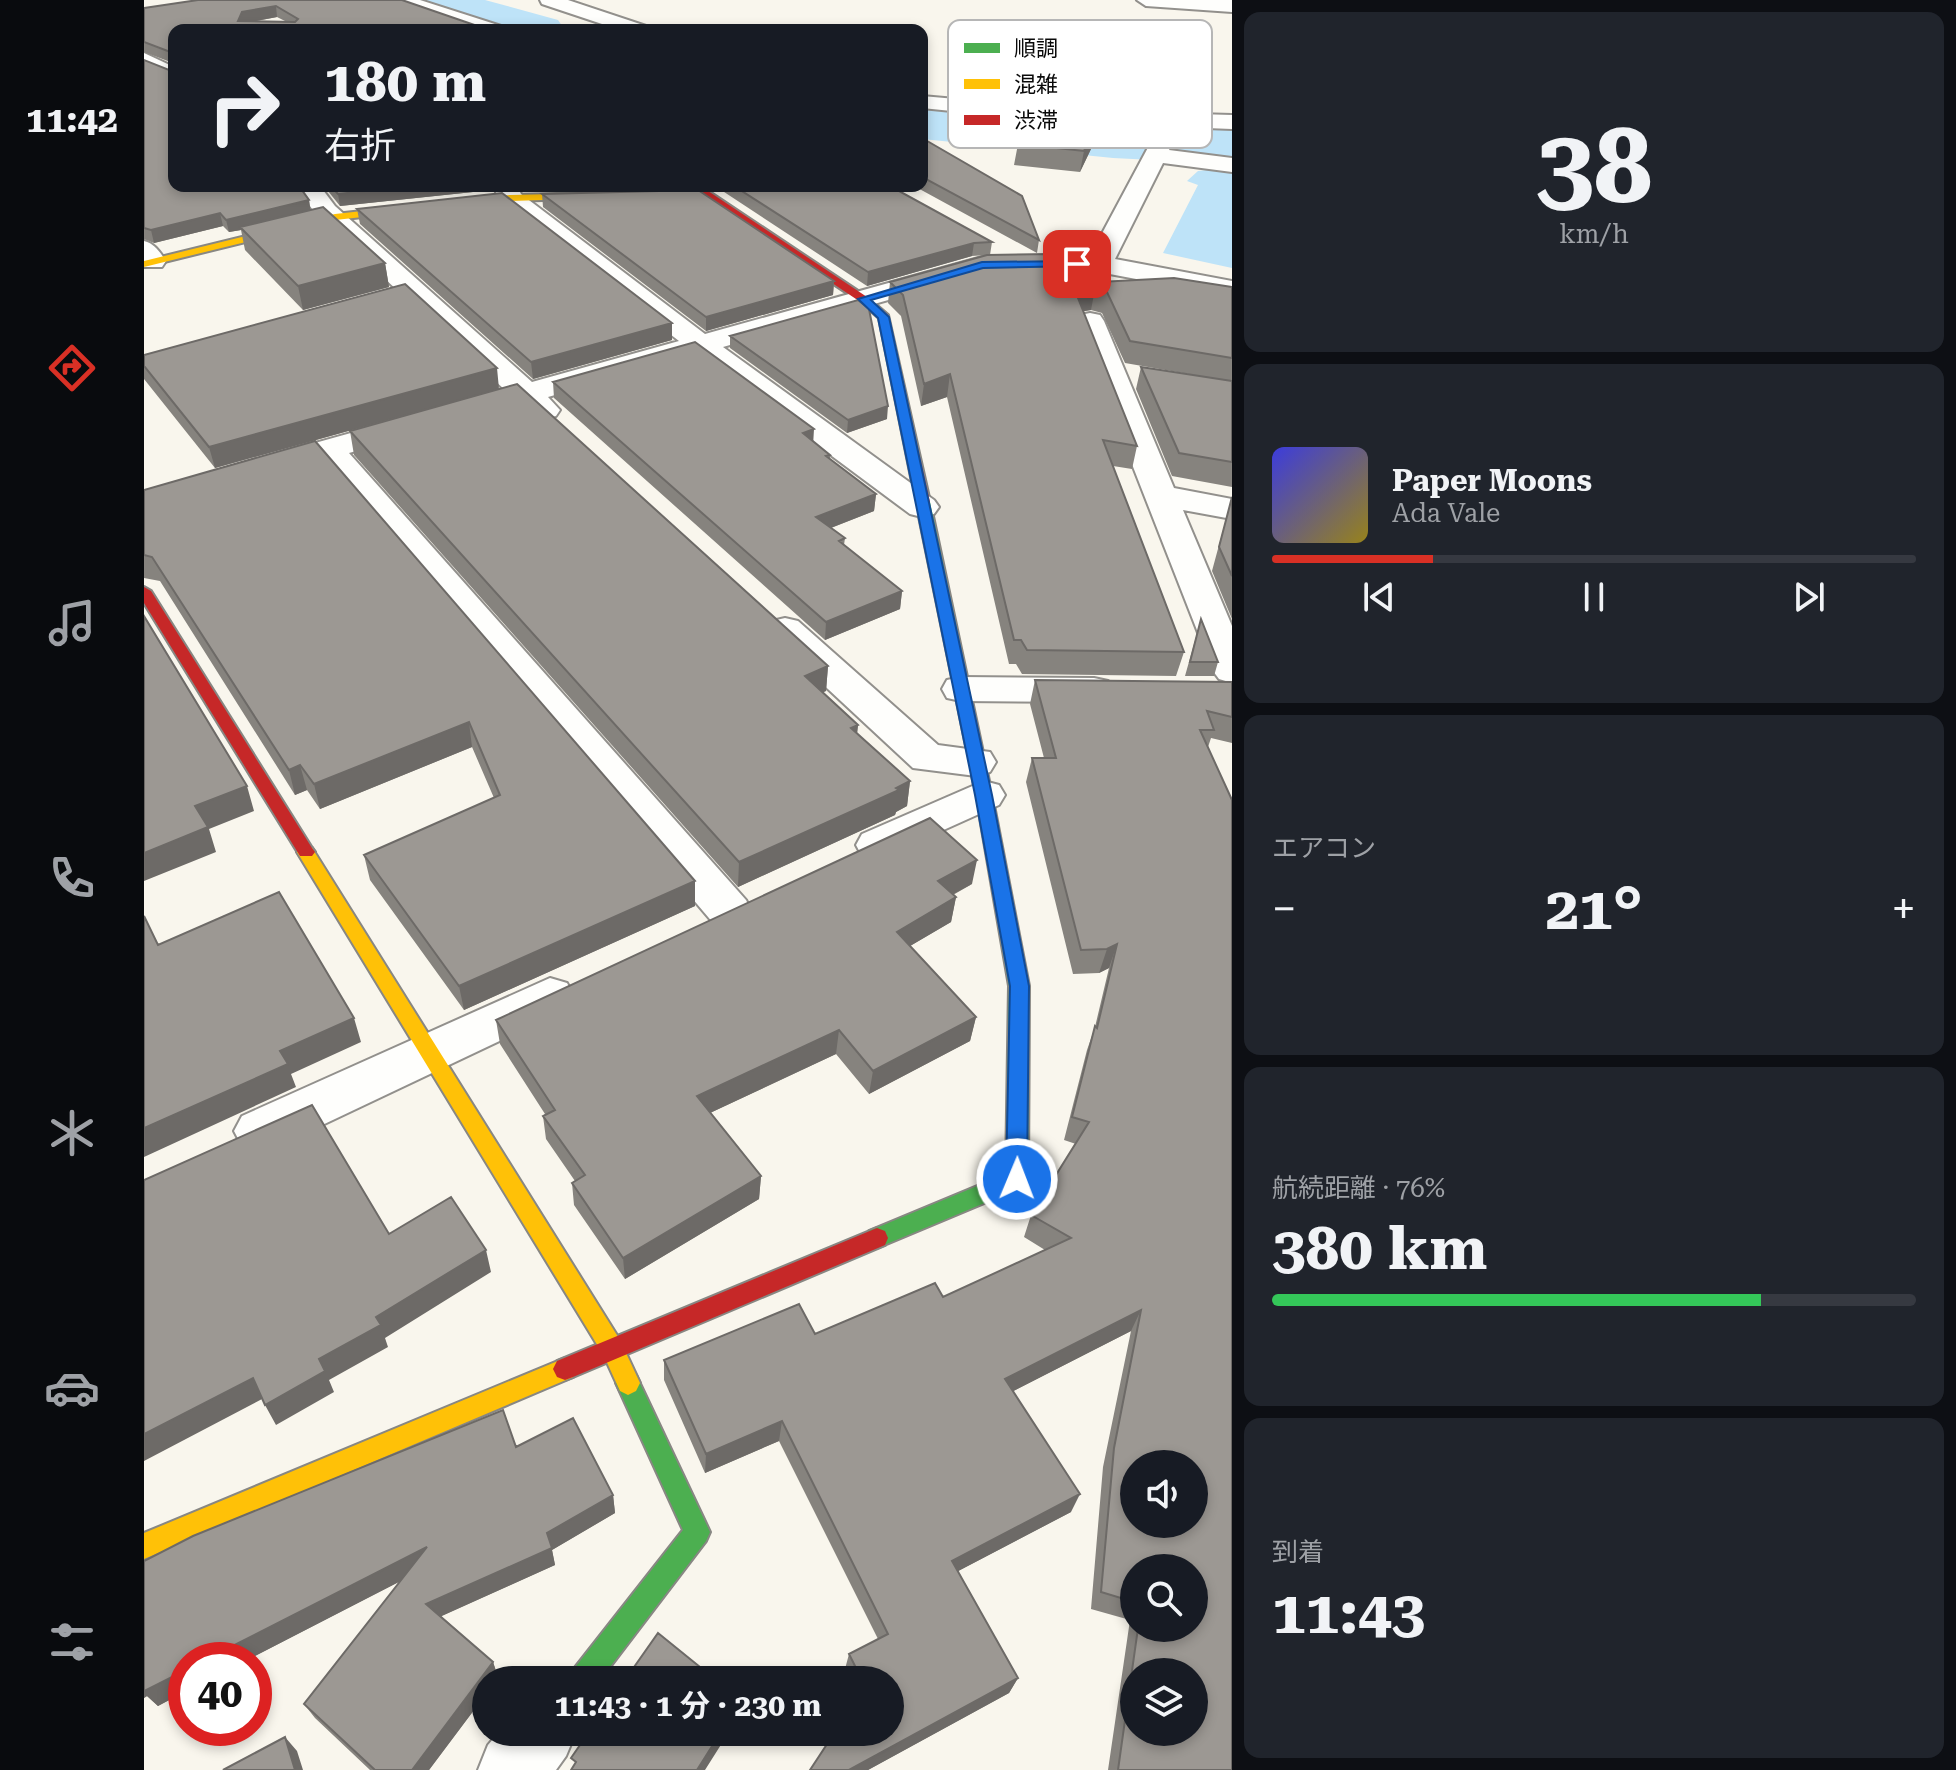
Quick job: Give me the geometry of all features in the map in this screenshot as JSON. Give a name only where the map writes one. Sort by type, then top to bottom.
[{"type":"street","points":[[401,0],[475,24]]},
{"type":"street","points":[[549,0],[621,24]]},
{"type":"street","points":[[1146,0],[1232,6]]},
{"type":"street","points":[[149,50],[168,69]]},
{"type":"street","points":[[928,103],[948,105]]},
{"type":"street","points":[[1212,123],[1232,122]]},
{"type":"street","points":[[1099,264],[1159,148]]},
{"type":"street","points":[[1156,154],[1232,165]]},
{"type":"street","points":[[312,192],[400,295],[527,393],[562,426]]},
{"type":"street","points":[[147,258],[335,217],[507,192],[700,344],[922,507]]},
{"type":"street","points":[[144,1546],[1017,1179],[1019,986],[980,779],[884,317],[863,299],[704,192]]},
{"type":"street","points":[[993,243],[1032,264]]},
{"type":"street","points":[[236,475],[982,265],[1099,264],[1232,289]]},
{"type":"street","points":[[1090,321],[1126,375],[1163,496],[1224,673]]},
{"type":"street","points":[[328,449],[730,912]]},
{"type":"street","points":[[1163,496],[1232,509]]},
{"type":"street","points":[[144,591],[612,1348],[697,1532],[594,1666]]},
{"type":"street","points":[[762,608],[927,758],[980,779]]},
{"type":"street","points":[[961,689],[1136,690]]},
{"type":"street","points":[[843,860],[980,779]]},
{"type":"street","points":[[687,932],[773,893]]},
{"type":"street","points":[[215,1152],[587,979]]},
{"type":"street","points":[[513,1770],[531,1746]]},
{"type":"water","points":[[1198,171],[1232,172],[1232,268],[1163,253],[1198,185],[1187,181]]},
{"type":"building","points":[[198,0],[402,0],[472,24],[168,24],[168,51],[144,42],[144,8]],"holes":[[[276,6],[298,19],[295,22],[238,21],[242,12]]]},
{"type":"building","points":[[144,60],[168,70],[168,192],[303,192],[309,200],[226,220],[220,213],[151,230],[144,228]]},
{"type":"building","points":[[928,141],[1022,196],[1039,240],[928,180]]},
{"type":"building","points":[[1056,148],[1085,148],[1084,151]]},
{"type":"building","points":[[701,192],[834,281],[706,317],[542,194]]},
{"type":"building","points":[[743,192],[901,192],[992,242],[974,243],[868,272]]},
{"type":"building","points":[[502,193],[672,323],[531,362],[357,209]]},
{"type":"building","points":[[323,207],[385,263],[298,286],[240,227]]},
{"type":"building","points":[[1050,254],[1062,284],[1174,278],[1232,287],[1232,358],[1130,341],[1107,292],[1095,289],[1084,291],[1078,298],[1137,446],[1103,440],[1184,652],[1027,650],[1021,640],[1014,640],[950,374],[924,384],[903,295],[890,282],[987,255]]},
{"type":"building","points":[[405,284],[497,368],[209,447],[144,366],[144,355]]},
{"type":"building","points":[[858,300],[869,309],[888,406],[848,420],[730,336]]},
{"type":"building","points":[[695,342],[814,429],[803,433],[830,455],[826,456],[876,494],[816,517],[845,538],[839,541],[902,591],[826,622],[553,382]]},
{"type":"building","points":[[1141,367],[1232,381],[1232,462],[1179,453]]},
{"type":"building","points":[[517,384],[828,666],[805,676],[858,725],[851,728],[910,781],[896,788],[899,790],[739,862],[350,431]]},
{"type":"building","points":[[315,441],[695,881],[459,986],[364,855],[500,795],[469,722],[314,784],[300,765],[289,770],[152,557],[144,555],[144,490]]},
{"type":"building","points":[[1232,497],[1232,576],[1219,547]]},
{"type":"building","points":[[144,616],[247,786],[195,806],[208,827],[144,853]]},
{"type":"building","points":[[1201,619],[1218,662],[1190,662]]},
{"type":"building","points":[[1035,680],[1232,682],[1232,717],[1207,711],[1214,730],[1200,730],[1232,800],[1232,1770],[1118,1770],[1121,1746],[1208,1746],[1208,1658],[1134,1658],[1136,1642],[1208,1642],[1208,1554],[1120,1554],[1120,1598],[1101,1592],[1114,1448],[1141,1310],[1005,1379],[1080,1494],[952,1561],[1018,1678],[904,1740],[904,1666],[855,1666],[849,1654],[888,1634],[782,1421],[706,1454],[664,1360],[799,1304],[815,1334],[935,1283],[943,1297],[1071,1238],[1031,1215],[1089,1122],[1072,1117],[1117,944],[1107,949],[1081,950],[1032,758],[1056,758]]},
{"type":"building","points":[[930,818],[977,860],[938,881],[956,897],[897,932],[976,1017],[873,1071],[839,1030],[697,1096],[761,1176],[623,1258],[572,1183],[585,1175],[543,1116],[555,1110],[496,1020]]},
{"type":"building","points":[[279,892],[354,1018],[280,1051],[288,1064],[144,1128],[144,916],[158,945]]},
{"type":"building","points":[[312,1105],[389,1234],[451,1197],[486,1250],[376,1317],[381,1325],[319,1359],[325,1371],[265,1405],[253,1378],[144,1434],[144,1180]]},
{"type":"building","points":[[503,1410],[516,1447],[573,1418],[613,1495],[547,1533],[552,1548],[426,1604],[493,1662],[490,1666],[472,1666],[472,1690],[412,1770],[375,1770],[304,1704],[427,1547],[240,1642],[168,1642],[168,1679],[144,1691],[144,1561],[193,1536]]},
{"type":"building","points":[[658,1633],[699,1666],[635,1666]]},
{"type":"building","points":[[285,1737],[295,1770],[223,1770],[272,1746]]},
{"type":"building","points":[[579,1746],[712,1746],[697,1770],[571,1770],[576,1762],[571,1758]]},
{"type":"building","points":[[826,1746],[893,1746],[849,1770],[810,1770]]},
{"type":"waterway","points":[[435,0],[520,24]]},
{"type":"waterway","points":[[928,124],[948,126]]},
{"type":"waterway","points":[[1212,146],[1232,147]]},
{"type":"traffic: fast","points":[[877,1238],[1017,1179],[1019,986],[984,795],[923,502]]},
{"type":"traffic: fast","points":[[594,1666],[697,1532],[628,1383]]},
{"type":"traffic: slow","points":[[144,264],[335,217],[510,198],[604,196]]},
{"type":"traffic: slow","points":[[306,852],[612,1348],[628,1383]]},
{"type":"traffic: slow","points":[[144,1546],[565,1369]]},
{"type":"traffic: jam","points":[[604,196],[704,193],[863,299],[884,317],[923,502]]},
{"type":"traffic: jam","points":[[144,591],[306,852]]},
{"type":"traffic: jam","points":[[565,1369],[877,1238]]},
{"type":"route","points":[[1017,1179],[1019,986],[984,795],[884,317],[863,299],[982,265],[1077,264]]}]
